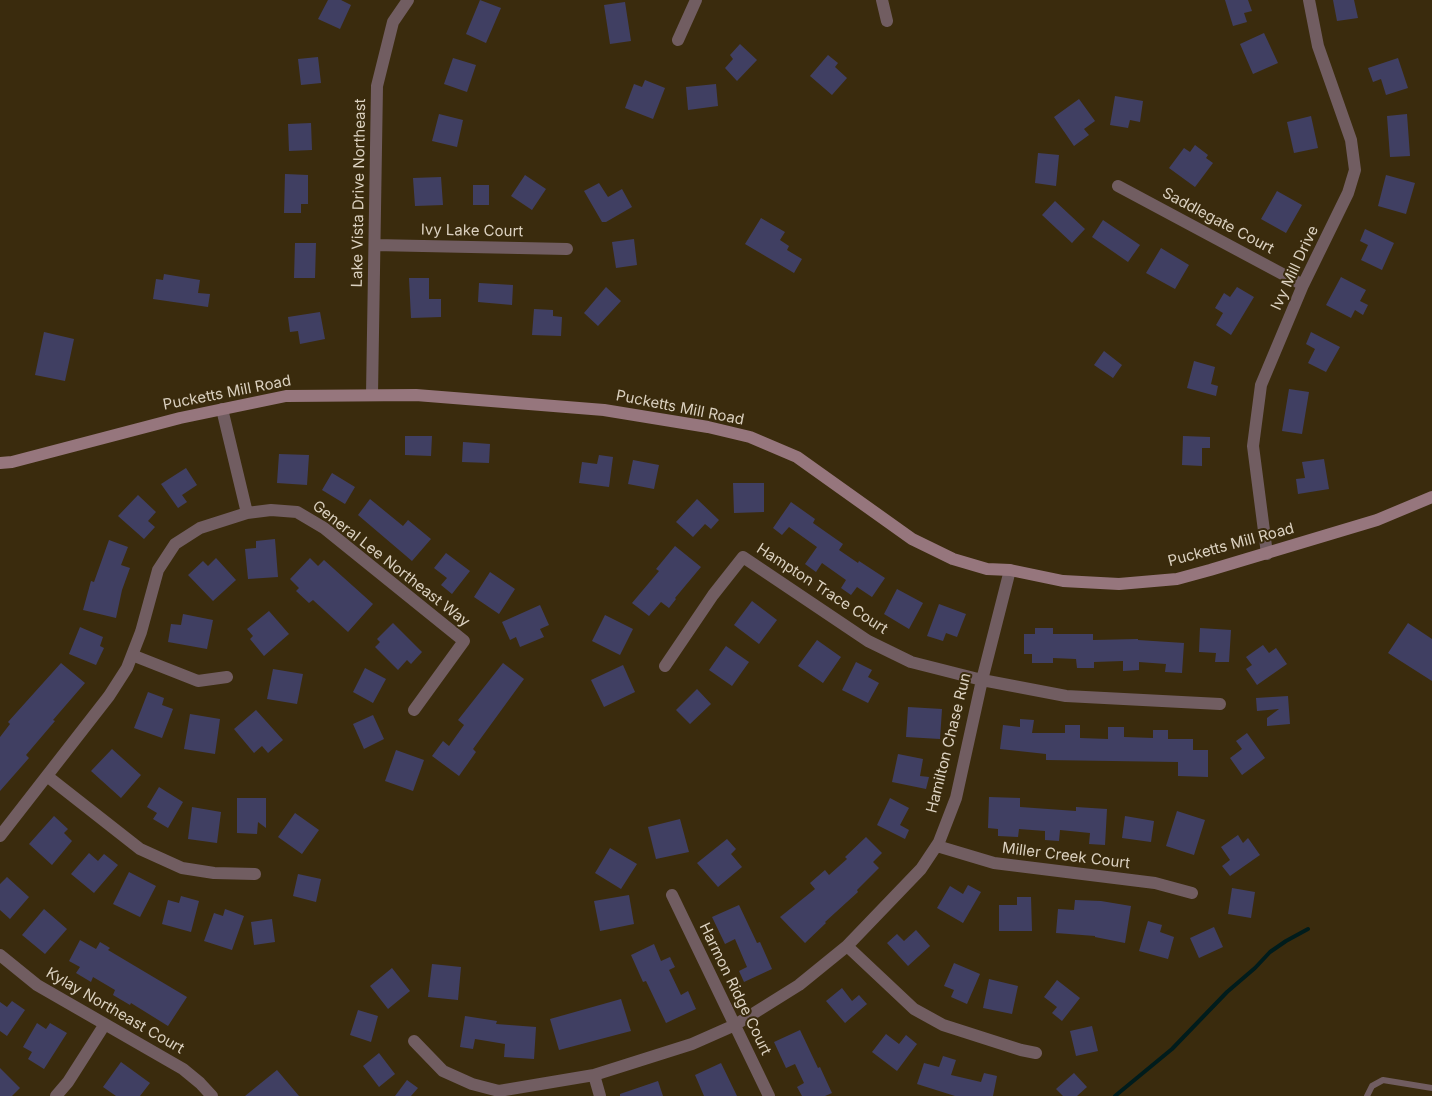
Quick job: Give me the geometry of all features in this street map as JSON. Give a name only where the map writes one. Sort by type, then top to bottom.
[{"type":"street","name":"Lake Vista Drive Northeast","points":[[372,394],[377,86],[393,22],[408,0]]},
{"type":"street","points":[[678,40],[696,0]]},
{"type":"street","points":[[882,0],[887,21]]},
{"type":"street","name":"Ivy Mill Drive","points":[[1267,554],[1253,446],[1261,385],[1303,285],[1348,193],[1355,170],[1351,140],[1318,46],[1309,0]]},
{"type":"street","name":"Saddlegate Court","points":[[1118,186],[1303,285]]},
{"type":"street","name":"Ivy Lake Court","points":[[375,245],[567,250]]},
{"type":"street","name":"Pucketts Mill Road","points":[[0,463],[12,462],[180,418],[286,396],[416,395],[604,410],[708,428],[750,438],[797,457],[912,539],[954,559],[987,569],[1010,570],[1063,581],[1120,584],[1177,579],[1267,554],[1377,520],[1432,497]]},
{"type":"street","points":[[222,409],[247,512]]},
{"type":"street","name":"General Lee Northeast Way","points":[[0,836],[110,696],[127,668],[141,632],[158,570],[175,544],[200,528],[247,512],[271,510],[297,512],[324,528],[464,641],[414,710]]},
{"type":"street","name":"Hampton Trace Court","points":[[665,666],[713,595],[744,557],[868,641],[912,662],[982,680],[1066,696],[1220,704]]},
{"type":"street","name":"Hamilton Chase Run","points":[[414,1041],[443,1071],[472,1084],[499,1090],[594,1075],[692,1044],[735,1025],[799,985],[847,946],[921,869],[937,846],[956,798],[982,680],[1010,570]]},
{"type":"street","points":[[132,655],[198,681],[227,676]]},
{"type":"street","points":[[47,776],[140,849],[182,868],[214,873],[255,874]]},
{"type":"street","name":"Miller Creek Court","points":[[937,846],[994,864],[1155,883],[1192,893]]},
{"type":"street","name":"Harmon Ridge Court","points":[[672,895],[768,1096]]},
{"type":"street","points":[[847,946],[914,1009],[943,1025],[1036,1053]]},
{"type":"street","name":"Kylay Northeast Court","points":[[0,955],[37,985],[182,1069],[200,1083],[212,1096]]},
{"type":"street","points":[[56,1096],[68,1082],[105,1024]]},
{"type":"street","points":[[594,1075],[600,1096]]},
{"type":"lane","points":[[1367,1096],[1372,1086],[1383,1080],[1432,1088]]},
{"type":"building","points":[[328,0],[341,0],[351,5],[340,29],[318,19]]},
{"type":"building","points":[[480,0],[501,8],[486,43],[466,34]]},
{"type":"building","points":[[1225,0],[1248,0],[1252,11],[1244,13],[1247,22],[1233,26]]},
{"type":"building","points":[[1333,0],[1354,0],[1358,18],[1337,21]]},
{"type":"building","points":[[625,2],[631,41],[610,44],[604,5]]},
{"type":"building","points":[[1264,33],[1278,63],[1253,74],[1240,44]]},
{"type":"building","points":[[740,44],[757,60],[737,81],[725,68],[733,59],[730,55]]},
{"type":"building","points":[[828,55],[838,63],[835,67],[847,78],[832,95],[810,76]]},
{"type":"building","points":[[318,57],[321,83],[301,85],[298,59]]},
{"type":"building","points":[[453,58],[476,65],[467,92],[444,84]]},
{"type":"building","points":[[1398,58],[1408,88],[1386,95],[1381,79],[1373,82],[1368,68]]},
{"type":"building","points":[[645,80],[665,88],[653,119],[625,108],[634,84],[642,87]]},
{"type":"building","points":[[716,84],[718,106],[688,110],[686,87]]},
{"type":"building","points":[[1115,96],[1143,101],[1140,122],[1130,120],[1128,128],[1110,125]]},
{"type":"building","points":[[1079,99],[1095,121],[1084,129],[1089,135],[1074,146],[1054,117]]},
{"type":"building","points":[[439,114],[463,120],[457,147],[432,141]]},
{"type":"building","points":[[1407,114],[1410,156],[1390,157],[1387,116]]},
{"type":"building","points":[[1311,116],[1318,148],[1294,153],[1287,122]]},
{"type":"building","points":[[311,123],[312,150],[289,151],[288,124]]},
{"type":"building","points":[[1195,145],[1208,155],[1206,158],[1213,163],[1195,187],[1169,168],[1184,148],[1190,152]]},
{"type":"building","points":[[1038,153],[1059,155],[1056,186],[1035,183]]},
{"type":"building","points":[[285,174],[308,175],[308,204],[301,204],[301,213],[284,213]]},
{"type":"building","points":[[525,175],[546,189],[532,210],[511,196]]},
{"type":"building","points":[[1386,175],[1415,183],[1406,214],[1378,206]]},
{"type":"building","points":[[441,177],[443,205],[415,206],[413,178]]},
{"type":"building","points":[[599,183],[608,197],[622,189],[632,207],[606,222],[602,222],[584,191]]},
{"type":"building","points":[[473,185],[489,185],[489,205],[473,205]]},
{"type":"building","points":[[1277,191],[1302,205],[1286,233],[1261,219]]},
{"type":"building","points":[[1055,201],[1085,229],[1072,243],[1042,215]]},
{"type":"building","points":[[761,218],[785,232],[780,240],[789,246],[787,250],[802,259],[794,273],[745,244]]},
{"type":"building","points":[[1103,220],[1140,245],[1128,262],[1092,237]]},
{"type":"building","points":[[1365,229],[1394,243],[1382,270],[1361,260],[1368,245],[1360,241]]},
{"type":"building","points":[[634,239],[637,265],[616,268],[612,242]]},
{"type":"building","points":[[295,243],[316,243],[315,278],[294,278]]},
{"type":"building","points":[[1161,248],[1189,265],[1175,289],[1146,273]]},
{"type":"building","points":[[164,274],[200,280],[198,293],[210,294],[208,307],[153,299],[156,279],[163,280]]},
{"type":"building","points":[[1341,277],[1366,290],[1360,301],[1368,305],[1363,315],[1355,310],[1351,318],[1326,305]]},
{"type":"building","points":[[409,278],[429,278],[429,299],[441,299],[441,317],[411,318]]},
{"type":"building","points":[[479,283],[513,285],[512,305],[478,302]]},
{"type":"building","points":[[606,287],[621,301],[598,326],[584,313]]},
{"type":"building","points":[[1237,287],[1254,297],[1231,335],[1216,325],[1223,313],[1215,308],[1224,293],[1230,297]]},
{"type":"building","points":[[534,309],[553,310],[553,316],[562,317],[561,336],[532,335]]},
{"type":"building","points":[[320,312],[325,339],[300,344],[298,331],[290,332],[288,317]]},
{"type":"building","points":[[44,332],[74,339],[65,381],[35,375]]},
{"type":"building","points":[[1311,332],[1340,347],[1326,372],[1308,363],[1315,349],[1306,344]]},
{"type":"building","points":[[1104,351],[1122,365],[1113,378],[1094,365]]},
{"type":"building","points":[[1194,361],[1215,367],[1211,384],[1218,386],[1216,396],[1187,388]]},
{"type":"building","points":[[1289,389],[1309,392],[1302,434],[1282,431]]},
{"type":"building","points":[[405,436],[432,436],[431,456],[405,455]]},
{"type":"building","points":[[1183,436],[1210,437],[1210,448],[1202,448],[1202,466],[1182,465]]},
{"type":"building","points":[[463,442],[490,444],[489,463],[462,462]]},
{"type":"building","points":[[279,454],[309,455],[307,485],[277,483]]},
{"type":"building","points":[[599,455],[613,457],[609,487],[579,483],[582,462],[597,464]]},
{"type":"building","points":[[1324,459],[1329,489],[1298,494],[1296,479],[1305,478],[1302,462]]},
{"type":"building","points":[[633,460],[659,465],[654,489],[628,484]]},
{"type":"building","points":[[186,468],[197,485],[182,495],[187,502],[178,508],[161,484]]},
{"type":"building","points":[[332,473],[355,487],[345,504],[322,490]]},
{"type":"building","points":[[733,483],[764,483],[764,512],[734,513]]},
{"type":"building","points":[[138,495],[156,512],[148,521],[155,527],[144,539],[118,516]]},
{"type":"building","points":[[370,499],[403,526],[408,520],[431,539],[412,561],[358,515]]},
{"type":"building","points":[[697,499],[719,520],[711,529],[705,524],[693,537],[676,522]]},
{"type":"building","points":[[791,502],[815,519],[813,523],[843,544],[839,550],[885,578],[872,597],[857,587],[851,595],[841,588],[846,580],[822,563],[816,572],[805,564],[817,547],[789,527],[782,535],[773,528]]},
{"type":"building","points":[[275,539],[278,577],[248,579],[245,549],[256,548],[256,541]]},
{"type":"building","points":[[109,540],[128,547],[121,565],[130,568],[122,590],[116,618],[83,610],[91,581],[94,582]]},
{"type":"building","points":[[675,546],[701,567],[669,608],[661,602],[649,616],[632,603],[659,571],[656,569]]},
{"type":"building","points":[[446,553],[470,571],[452,594],[441,585],[447,578],[434,568]]},
{"type":"building","points":[[216,558],[236,580],[213,601],[188,575],[203,561],[208,566]]},
{"type":"building","points":[[310,558],[318,566],[324,560],[373,604],[348,632],[313,600],[309,603],[296,591],[299,588],[290,579]]},
{"type":"building","points":[[490,572],[515,589],[499,614],[474,597]]},
{"type":"building","points":[[897,589],[923,603],[909,629],[884,614]]},
{"type":"building","points":[[752,601],[777,620],[759,644],[734,625]]},
{"type":"building","points":[[939,604],[966,614],[957,637],[946,633],[943,641],[927,636]]},
{"type":"building","points":[[540,605],[549,625],[540,629],[544,637],[520,647],[516,637],[510,640],[502,622]]},
{"type":"building","points":[[269,611],[289,634],[264,656],[250,639],[253,636],[247,629]]},
{"type":"building","points":[[183,614],[213,620],[207,649],[168,642],[171,624],[181,625]]},
{"type":"building","points":[[605,615],[633,629],[620,655],[592,641]]},
{"type":"building","points":[[393,623],[422,652],[411,664],[407,660],[398,670],[375,647],[380,642],[377,639]]},
{"type":"building","points":[[1408,623],[1432,639],[1432,681],[1388,653]]},
{"type":"building","points":[[80,627],[103,637],[100,646],[104,648],[96,665],[69,654]]},
{"type":"building","points":[[1035,628],[1053,628],[1053,634],[1093,634],[1093,640],[1138,639],[1184,643],[1182,673],[1165,672],[1166,664],[1139,662],[1139,670],[1123,671],[1123,661],[1094,662],[1094,668],[1077,668],[1076,659],[1053,658],[1053,663],[1032,663],[1032,654],[1024,654],[1024,634],[1035,634]]},
{"type":"building","points":[[1200,628],[1231,630],[1229,662],[1215,662],[1216,653],[1199,652]]},
{"type":"building","points":[[817,640],[841,657],[823,683],[798,666]]},
{"type":"building","points":[[1263,645],[1269,653],[1276,648],[1287,664],[1257,685],[1246,669],[1252,665],[1246,657]]},
{"type":"building","points":[[726,646],[749,662],[732,686],[709,670]]},
{"type":"building","points":[[856,662],[872,670],[868,677],[879,683],[868,703],[842,690]]},
{"type":"building","points":[[61,663],[85,683],[26,755],[29,758],[0,791],[0,737],[10,724],[8,722]]},
{"type":"building","points":[[503,663],[524,679],[473,749],[476,752],[459,776],[432,756],[443,741],[449,746],[464,725],[458,720]]},
{"type":"building","points":[[623,665],[635,692],[604,707],[591,680]]},
{"type":"building","points":[[365,668],[386,679],[373,703],[353,692]]},
{"type":"building","points":[[273,669],[303,674],[297,704],[267,699]]},
{"type":"building","points":[[697,689],[711,704],[690,724],[676,710]]},
{"type":"building","points":[[148,692],[164,698],[162,705],[173,709],[162,738],[134,728]]},
{"type":"building","points":[[1288,696],[1290,724],[1267,726],[1267,718],[1279,709],[1257,711],[1256,698]]},
{"type":"building","points":[[908,707],[942,709],[940,739],[906,737]]},
{"type":"building","points":[[256,710],[283,740],[268,753],[262,746],[254,753],[234,729]]},
{"type":"building","points":[[190,714],[220,719],[215,754],[184,749]]},
{"type":"building","points":[[373,715],[384,739],[364,749],[353,724]]},
{"type":"building","points":[[1020,719],[1034,720],[1032,733],[1065,733],[1065,725],[1080,725],[1080,738],[1108,739],[1108,727],[1124,727],[1124,737],[1153,738],[1153,730],[1168,730],[1168,739],[1193,739],[1193,750],[1208,750],[1208,777],[1178,776],[1178,762],[1046,760],[1046,754],[1000,749],[1003,725],[1020,727]]},
{"type":"building","points":[[1247,733],[1265,758],[1242,775],[1230,758],[1242,749],[1236,741]]},
{"type":"building","points":[[112,749],[141,775],[121,798],[91,771]]},
{"type":"building","points":[[396,750],[424,760],[413,791],[385,781]]},
{"type":"building","points":[[898,754],[923,759],[920,776],[929,777],[926,789],[892,782]]},
{"type":"building","points":[[159,787],[183,802],[168,828],[153,819],[157,813],[147,807]]},
{"type":"building","points":[[989,797],[1020,798],[1020,807],[1076,811],[1076,807],[1107,809],[1105,845],[1089,844],[1090,833],[1060,830],[1059,841],[1045,840],[1045,831],[1019,829],[1018,837],[998,836],[998,829],[988,828]]},
{"type":"building","points":[[237,798],[266,798],[266,828],[258,822],[257,834],[237,833]]},
{"type":"building","points":[[890,798],[909,808],[900,825],[909,830],[905,839],[877,825]]},
{"type":"building","points":[[192,807],[221,812],[217,843],[188,839]]},
{"type":"building","points":[[1177,811],[1205,820],[1194,855],[1166,846]]},
{"type":"building","points":[[295,813],[319,830],[302,854],[278,837]]},
{"type":"building","points":[[54,816],[68,829],[64,833],[72,841],[52,865],[29,844]]},
{"type":"building","points":[[1125,816],[1154,821],[1151,842],[1122,838]]},
{"type":"building","points":[[680,819],[689,852],[656,859],[648,827]]},
{"type":"building","points":[[1238,835],[1243,843],[1248,838],[1260,855],[1230,876],[1222,866],[1230,860],[1221,847]]},
{"type":"building","points":[[866,837],[882,853],[873,862],[879,868],[857,890],[858,892],[805,943],[780,917],[815,889],[810,883],[825,870],[829,875],[847,859],[845,857]]},
{"type":"building","points":[[727,839],[736,849],[731,854],[742,867],[718,887],[697,863]]},
{"type":"building","points":[[610,848],[637,864],[621,889],[595,873]]},
{"type":"building","points":[[89,853],[98,861],[104,854],[118,865],[94,893],[71,874]]},
{"type":"building","points":[[129,872],[156,886],[140,917],[113,904]]},
{"type":"building","points":[[298,874],[321,879],[316,902],[293,896]]},
{"type":"building","points":[[7,877],[29,897],[10,919],[0,910],[0,884]]},
{"type":"building","points":[[968,885],[981,892],[963,923],[937,908],[950,886],[963,894]]},
{"type":"building","points":[[1232,888],[1255,892],[1251,918],[1228,914]]},
{"type":"building","points":[[629,895],[634,924],[600,931],[594,901]]},
{"type":"building","points":[[181,896],[199,901],[191,932],[162,924],[168,900],[179,903]]},
{"type":"building","points":[[1017,897],[1031,897],[1032,931],[999,931],[999,905],[1017,905]]},
{"type":"building","points":[[1075,900],[1101,901],[1131,906],[1125,943],[1095,936],[1056,933],[1058,909],[1074,910]]},
{"type":"building","points":[[739,905],[757,943],[760,942],[772,969],[744,982],[739,971],[747,967],[735,939],[725,944],[712,917]]},
{"type":"building","points":[[44,909],[67,929],[45,954],[22,935]]},
{"type":"building","points":[[225,909],[244,916],[232,950],[204,941],[214,913],[223,916]]},
{"type":"building","points":[[272,919],[275,942],[254,945],[251,922]]},
{"type":"building","points":[[1148,921],[1162,925],[1160,932],[1174,937],[1168,959],[1139,951]]},
{"type":"building","points":[[1214,927],[1223,947],[1199,958],[1190,938]]},
{"type":"building","points":[[916,930],[930,946],[908,966],[887,943],[897,934],[904,941]]},
{"type":"building","points":[[80,940],[96,949],[100,942],[110,948],[108,950],[187,997],[168,1026],[131,1003],[130,1005],[113,995],[115,990],[93,977],[91,982],[76,973],[80,967],[69,961]]},
{"type":"building","points":[[654,944],[661,961],[670,957],[675,967],[669,970],[681,995],[688,991],[696,1009],[666,1023],[646,981],[643,982],[631,955]]},
{"type":"building","points":[[954,963],[980,974],[967,1004],[951,997],[954,990],[944,986]]},
{"type":"building","points":[[432,964],[461,967],[458,1000],[428,997]]},
{"type":"building","points":[[392,968],[410,991],[388,1009],[370,986]]},
{"type":"building","points":[[989,979],[1018,986],[1012,1014],[983,1008]]},
{"type":"building","points":[[1057,980],[1080,998],[1062,1021],[1052,1013],[1057,1007],[1044,997]]},
{"type":"building","points":[[842,988],[852,1001],[859,995],[867,1004],[845,1023],[826,1001]]},
{"type":"building","points":[[621,999],[631,1031],[559,1050],[550,1019]]},
{"type":"building","points":[[12,1001],[25,1010],[7,1036],[0,1031],[0,1002],[7,1007]]},
{"type":"building","points":[[358,1010],[378,1016],[371,1042],[350,1035]]},
{"type":"building","points":[[465,1016],[497,1021],[496,1024],[536,1027],[534,1059],[504,1057],[505,1044],[475,1039],[473,1049],[460,1047]]},
{"type":"building","points":[[37,1023],[46,1029],[50,1023],[67,1033],[44,1069],[28,1059],[32,1052],[23,1047]]},
{"type":"building","points":[[1092,1026],[1098,1051],[1076,1056],[1070,1031]]},
{"type":"building","points":[[800,1030],[832,1093],[825,1096],[802,1096],[797,1087],[804,1083],[795,1064],[786,1068],[774,1042]]},
{"type":"building","points":[[886,1034],[899,1044],[906,1035],[917,1044],[897,1071],[872,1052]]},
{"type":"building","points":[[379,1053],[395,1074],[379,1087],[363,1066]]},
{"type":"building","points":[[943,1056],[956,1060],[951,1075],[981,1082],[984,1073],[997,1076],[993,1096],[955,1096],[917,1084],[924,1063],[939,1067]]},
{"type":"building","points":[[121,1062],[150,1083],[140,1096],[116,1096],[103,1087]]},
{"type":"building","points":[[721,1063],[737,1096],[704,1096],[695,1075]]},
{"type":"building","points":[[0,1068],[20,1088],[12,1096],[0,1096]]},
{"type":"building","points":[[277,1070],[299,1096],[245,1096]]},
{"type":"building","points":[[1074,1073],[1087,1087],[1077,1096],[1063,1096],[1056,1089]]},
{"type":"building","points":[[407,1080],[418,1088],[411,1096],[395,1096]]},
{"type":"building","points":[[658,1081],[663,1096],[620,1096],[620,1094]]},
{"type":"waterway","points":[[1115,1096],[1172,1049],[1227,992],[1270,952],[1308,929]]}]
